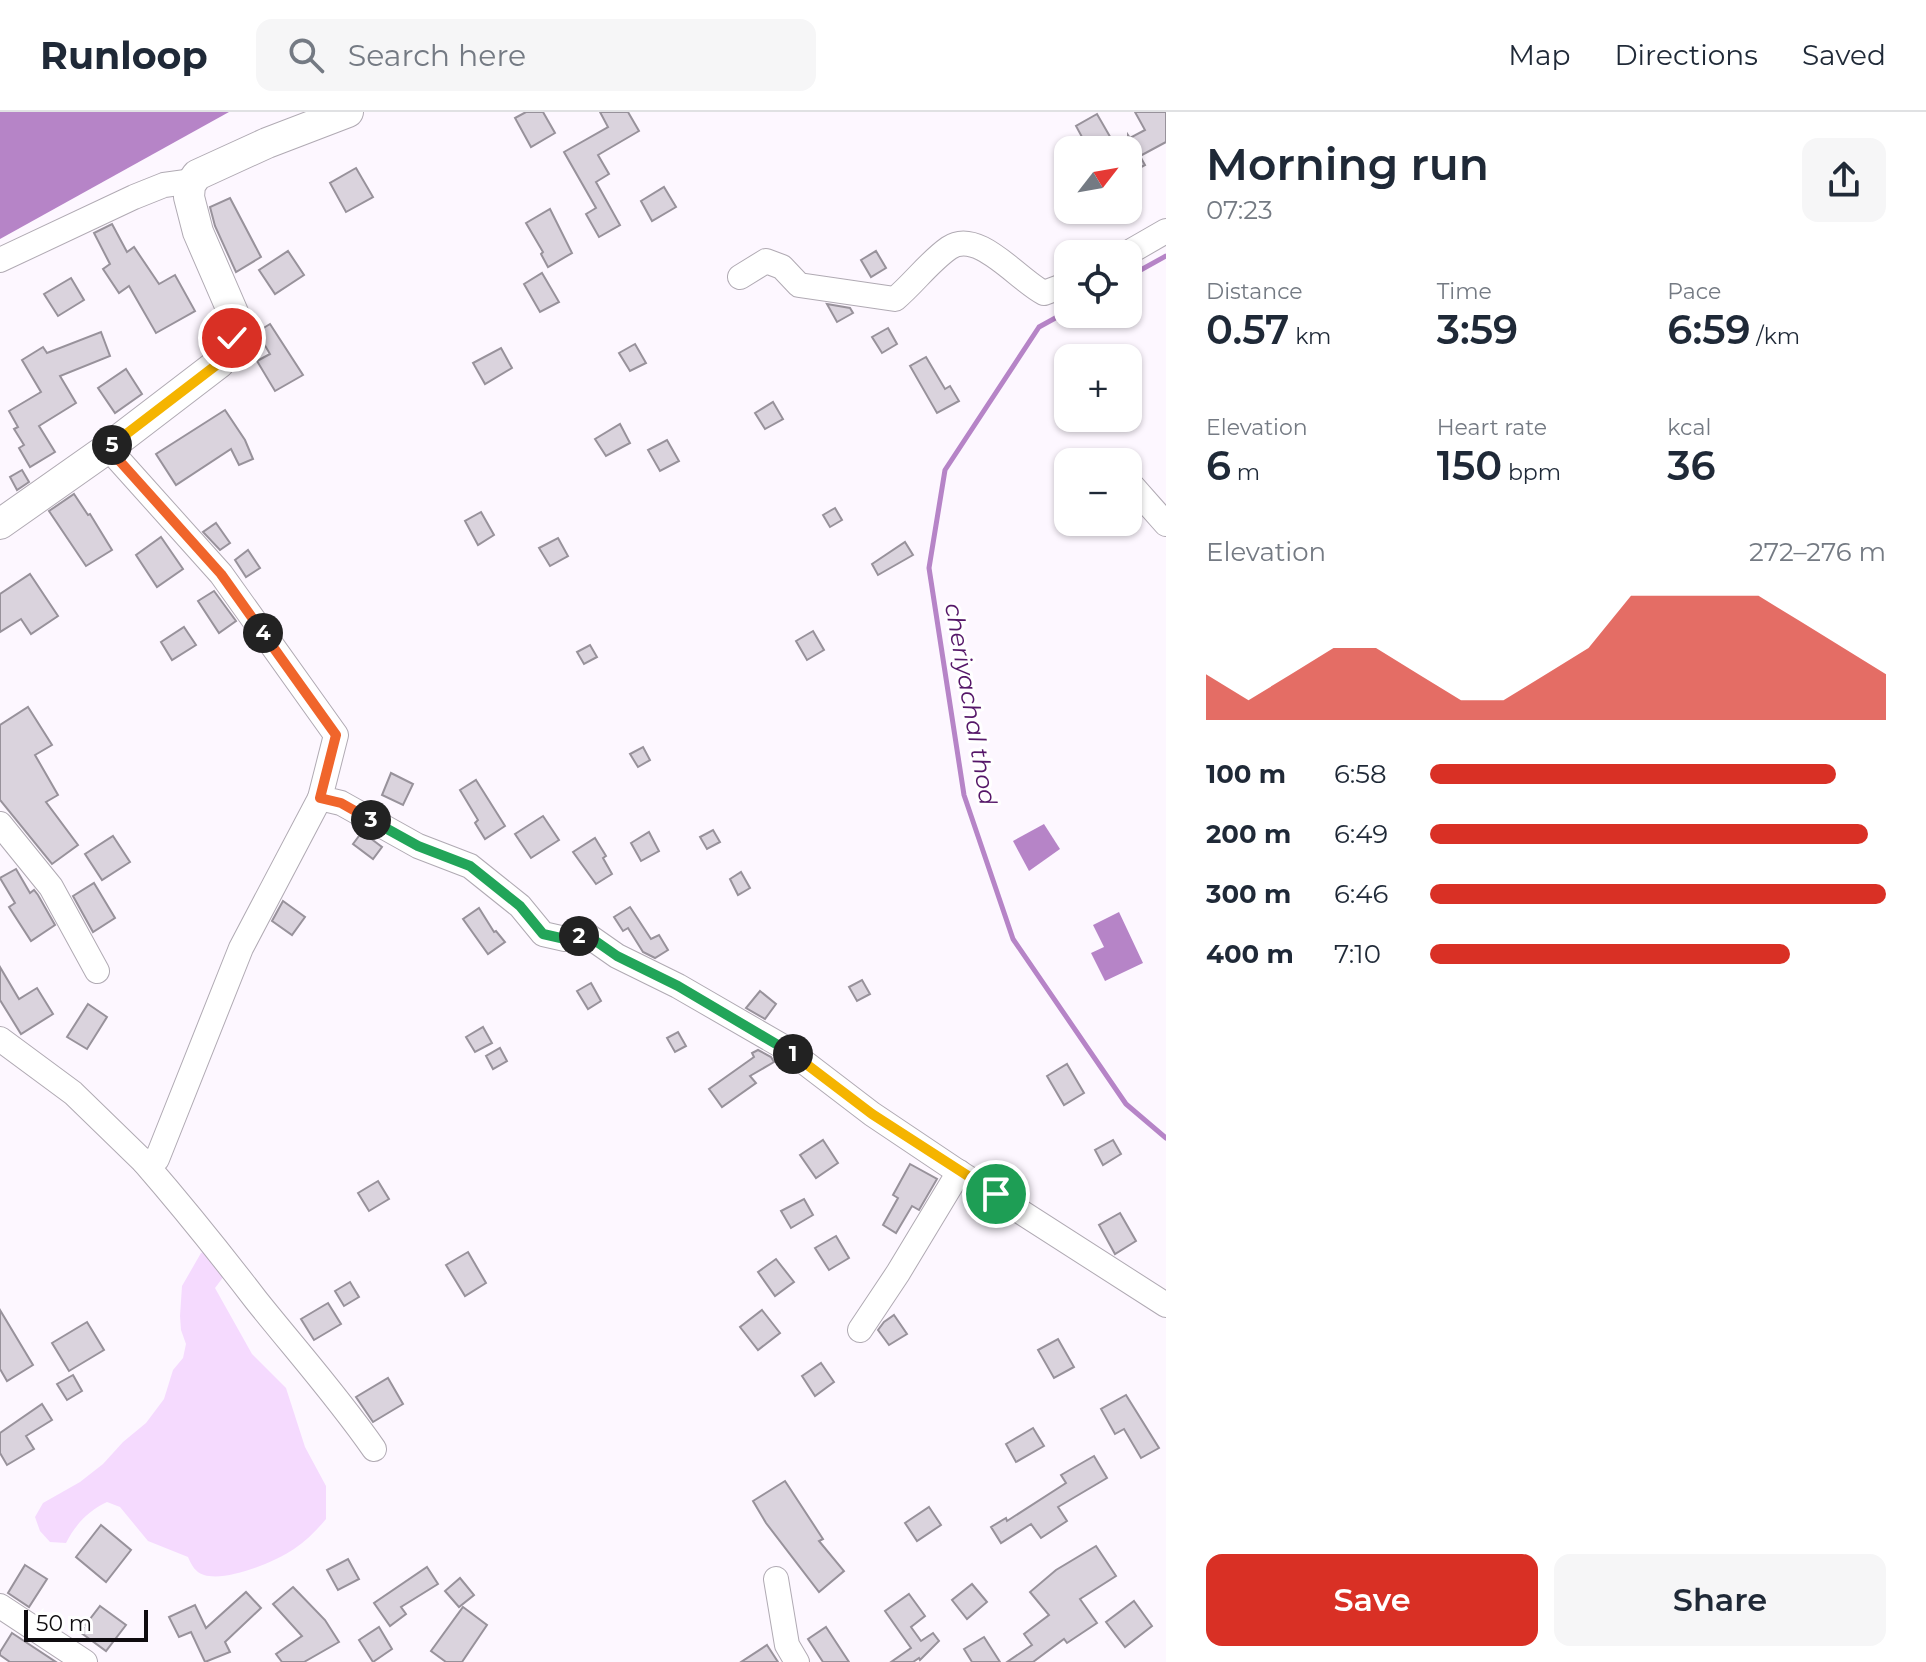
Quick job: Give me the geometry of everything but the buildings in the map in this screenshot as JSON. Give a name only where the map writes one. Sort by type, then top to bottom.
[{"type":"main road","points":[[0,524],[108,448],[219,363],[232,338],[235,322],[232,307],[198,232],[189,197],[197,175],[267,143],[348,112]]},
{"type":"street","points":[[0,260],[134,197],[164,185],[193,181]]},
{"type":"street","points":[[1142,245],[1166,231]]},
{"type":"street","points":[[740,277],[766,261],[782,267],[799,285],[895,299],[952,245],[970,242],[986,250],[1029,286],[1044,293],[1054,289]]},
{"type":"street","points":[[108,448],[221,574],[336,735],[320,798],[241,948],[157,1159],[144,1162]]},
{"type":"street","points":[[1142,497],[1166,524]]},
{"type":"street","points":[[320,798],[341,803],[418,846],[470,866],[520,906],[543,934],[565,939],[587,935],[617,956],[678,986],[787,1049],[872,1114],[1166,1305]]},
{"type":"street","points":[[0,824],[51,887],[97,971]]},
{"type":"street","points":[[0,1039],[73,1093],[144,1162],[343,1403],[374,1449]]},
{"type":"street","points":[[860,1330],[959,1172]]},
{"type":"street","points":[[776,1579],[787,1645],[797,1662]]},
{"type":"street","points":[[0,1606],[85,1662]]},
{"type":"shaded area","points":[[0,112],[229,112],[0,239]]},
{"type":"shaded area","points":[[1044,824],[1060,849],[1029,871],[1013,841]]},
{"type":"shaded area","points":[[1119,912],[1143,963],[1105,981],[1091,953],[1104,947],[1093,925]]},
{"type":"shaded area","points":[[208,1251],[224,1276],[215,1288],[252,1354],[286,1388],[305,1447],[326,1486],[326,1519],[307,1539],[286,1554],[250,1570],[225,1576],[201,1574],[188,1557],[148,1541],[120,1507],[107,1502],[83,1519],[66,1543],[50,1542],[40,1531],[35,1517],[43,1503],[80,1482],[103,1464],[146,1423],[164,1399],[173,1370],[183,1358],[186,1344],[180,1316],[182,1286],[201,1253]]},
{"type":"waterway","name":"cheriyachal thod","points":[[1142,269],[1166,256]]},
{"type":"waterway","name":"cheriyachal thod","points":[[1054,319],[1039,327],[945,470],[929,568],[964,795],[1013,939],[1126,1104],[1166,1138]]},
{"type":"route","points":[[232,338],[219,363],[108,448],[221,574],[336,735],[320,798],[341,803],[418,846],[470,866],[520,906],[543,934],[565,939],[587,935],[617,956],[678,986],[787,1049],[872,1114],[996,1194]]}]
